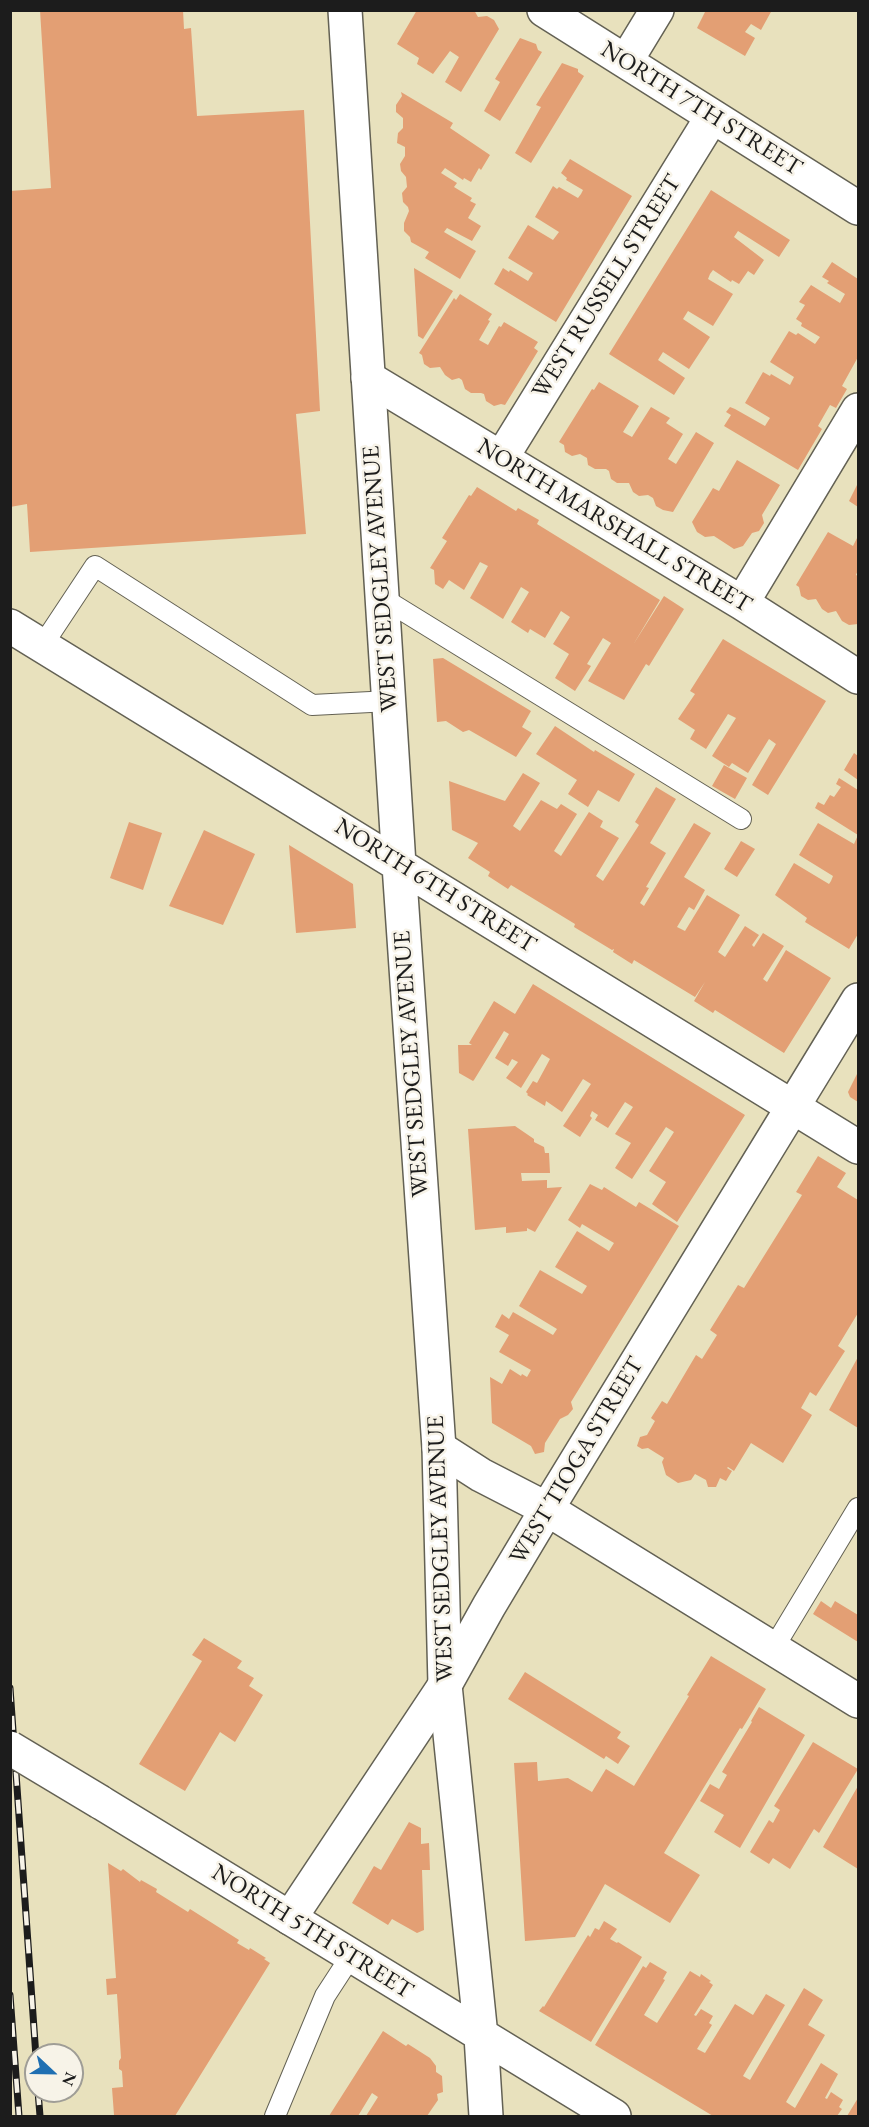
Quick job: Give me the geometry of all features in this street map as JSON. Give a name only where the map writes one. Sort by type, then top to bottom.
[{"type":"street","name":"WEST SEDGLEY AVENUE","points":[[345,10],[399,865],[439,1448],[445,1685],[481,2036],[486,2116]]},
{"type":"street","name":"NORTH 7TH STREET","points":[[544,10],[858,208]]},
{"type":"street","points":[[626,61],[657,10]]},
{"type":"street","name":"WEST RUSSELL STREET","points":[[502,458],[712,117]]},
{"type":"street","name":"NORTH MARSHALL STREET","points":[[368,378],[742,603],[858,677]]},
{"type":"street","points":[[742,603],[858,410]]},
{"type":"street","name":"NORTH 6TH STREET","points":[[10,626],[858,1147]]},
{"type":"street","name":"WEST TIOGA STREET","points":[[290,1918],[445,1685],[547,1509],[858,1000]]},
{"type":"street","points":[[439,1448],[481,1475],[547,1509],[858,1701]]},
{"type":"street","name":"NORTH 5TH STREET","points":[[10,1748],[614,2116]]},
{"type":"lane","points":[[42,646],[95,566],[312,705],[390,700]]},
{"type":"lane","points":[[384,599],[741,819]]},
{"type":"lane","points":[[773,1649],[858,1508]]},
{"type":"lane","points":[[275,2116],[325,1996],[351,1956]]},
{"type":"building","points":[[40,10],[183,10],[184,29],[191,28],[197,116],[304,110],[320,411],[296,414],[306,534],[30,552],[27,504],[10,507],[10,191],[51,188]]},
{"type":"building","points":[[417,10],[474,10],[478,17],[487,16],[494,20],[499,29],[461,92],[445,82],[459,57],[450,51],[433,74],[417,64],[419,58],[397,44]]},
{"type":"building","points":[[706,10],[772,10],[761,30],[751,24],[745,32],[755,38],[745,56],[697,28]]},
{"type":"building","points":[[520,38],[536,44],[538,50],[542,52],[500,121],[484,111],[500,82],[495,79]]},
{"type":"building","points":[[562,63],[578,69],[578,72],[584,76],[531,163],[515,153],[541,107],[536,105]]},
{"type":"building","points":[[401,92],[453,123],[450,128],[490,155],[471,182],[464,178],[463,180],[445,168],[441,173],[457,183],[454,187],[472,198],[470,201],[476,204],[468,218],[481,226],[472,241],[447,228],[444,232],[476,251],[460,279],[425,258],[429,252],[411,242],[410,237],[404,231],[404,223],[409,211],[403,202],[402,193],[407,187],[406,177],[401,171],[400,164],[405,156],[405,147],[397,143],[398,133],[403,128],[403,118],[396,112],[396,105],[402,96]]},
{"type":"building","points":[[570,159],[632,196],[556,322],[494,284],[503,268],[528,281],[533,273],[508,258],[528,225],[553,240],[559,232],[535,217],[553,186],[578,198],[581,194],[583,190],[566,180],[567,178],[561,173]]},
{"type":"building","points":[[711,190],[790,240],[779,257],[738,231],[734,237],[764,260],[754,275],[748,271],[739,284],[732,280],[731,282],[713,270],[710,274],[708,279],[733,294],[713,326],[688,311],[683,319],[710,337],[689,369],[663,352],[658,360],[685,378],[674,395],[609,354]]},
{"type":"building","points":[[832,262],[858,279],[858,357],[842,386],[847,389],[836,408],[830,405],[818,426],[822,429],[798,470],[724,426],[731,415],[726,412],[730,407],[765,426],[770,418],[745,403],[763,372],[790,385],[794,377],[770,362],[789,331],[796,335],[798,333],[815,344],[820,337],[801,326],[802,323],[796,319],[805,305],[799,302],[811,285],[840,303],[845,294],[827,283],[829,281],[822,277]]},
{"type":"building","points":[[414,268],[453,291],[423,339],[418,336]]},
{"type":"building","points":[[460,294],[492,314],[479,340],[488,345],[499,326],[501,327],[504,322],[538,342],[534,348],[538,351],[505,405],[494,406],[486,401],[484,394],[471,393],[465,389],[459,378],[452,380],[440,367],[430,368],[424,364],[422,355],[419,353],[454,298],[456,300]]},
{"type":"building","points":[[599,382],[639,406],[623,432],[632,437],[651,407],[670,418],[666,423],[683,434],[668,459],[676,464],[696,432],[714,443],[673,512],[656,506],[653,498],[648,495],[639,496],[633,492],[629,483],[617,483],[611,479],[606,469],[595,469],[588,465],[587,458],[580,454],[572,456],[565,452],[564,445],[559,442],[592,389],[594,390]]},
{"type":"building","points":[[737,460],[780,485],[762,515],[764,523],[759,531],[752,533],[743,546],[734,549],[714,536],[705,537],[697,532],[692,522],[713,488],[719,491]]},
{"type":"building","points":[[858,483],[858,507],[849,501]]},
{"type":"building","points":[[477,487],[516,511],[518,508],[539,520],[537,524],[660,600],[633,645],[664,596],[684,609],[649,666],[646,664],[624,700],[588,681],[611,643],[603,638],[587,664],[591,666],[575,691],[555,678],[569,654],[553,644],[570,617],[561,611],[545,638],[530,629],[528,633],[511,622],[529,592],[521,587],[503,619],[470,598],[488,566],[480,562],[464,590],[449,580],[443,589],[435,584],[434,570],[430,568],[447,541],[442,538],[469,495],[471,496]]},
{"type":"building","points":[[828,532],[853,546],[858,536],[856,575],[858,576],[858,624],[849,625],[842,621],[836,611],[828,613],[822,609],[816,599],[808,600],[801,596],[799,587],[796,585]]},
{"type":"building","points":[[723,639],[826,701],[768,795],[752,785],[776,744],[769,739],[748,773],[732,763],[729,767],[712,756],[736,718],[728,714],[706,749],[690,739],[695,730],[678,719],[695,694],[690,691]]},
{"type":"building","points":[[443,658],[531,711],[522,727],[532,733],[516,757],[469,730],[463,732],[446,721],[437,722],[433,659]]},
{"type":"building","points":[[555,726],[594,752],[595,750],[635,774],[619,802],[598,790],[588,807],[568,794],[577,780],[536,754]]},
{"type":"building","points":[[854,753],[858,756],[858,780],[844,770]]},
{"type":"building","points":[[724,765],[747,778],[735,799],[712,786]]},
{"type":"building","points":[[523,773],[540,783],[513,826],[520,831],[541,800],[557,809],[561,804],[577,814],[554,851],[561,856],[589,812],[603,821],[600,827],[619,838],[596,876],[603,881],[639,825],[635,822],[656,787],[676,799],[650,843],[666,853],[646,887],[649,888],[640,903],[644,906],[694,823],[711,833],[684,877],[705,890],[694,910],[689,907],[677,927],[685,931],[707,895],[740,915],[718,952],[725,957],[745,926],[759,935],[752,945],[754,947],[763,933],[784,946],[763,979],[767,982],[786,950],[831,978],[784,1053],[715,1010],[713,1013],[694,1001],[705,982],[695,997],[634,960],[632,964],[613,952],[614,949],[612,950],[574,927],[575,924],[511,885],[508,889],[488,876],[490,872],[468,858],[478,843],[452,830],[449,781],[505,801]]},
{"type":"building","points":[[839,778],[858,790],[858,835],[815,808],[818,802],[824,805],[830,795],[834,797],[841,787],[836,784]]},
{"type":"building","points":[[129,822],[162,833],[143,890],[110,878]]},
{"type":"building","points":[[818,823],[854,844],[858,835],[858,934],[849,949],[805,922],[807,918],[775,895],[794,863],[829,884],[831,881],[833,876],[799,855]]},
{"type":"building","points":[[204,830],[255,854],[223,925],[169,906]]},
{"type":"building","points":[[741,841],[755,849],[737,877],[724,869]]},
{"type":"building","points":[[289,845],[353,884],[356,928],[296,933]]},
{"type":"building","points":[[533,984],[745,1115],[677,1222],[652,1204],[666,1182],[649,1171],[674,1132],[666,1127],[632,1179],[615,1168],[631,1143],[615,1134],[633,1107],[625,1102],[608,1128],[595,1120],[598,1115],[592,1111],[590,1116],[592,1118],[580,1137],[563,1126],[591,1084],[583,1079],[562,1112],[546,1101],[545,1106],[527,1095],[526,1092],[533,1081],[537,1083],[550,1059],[542,1054],[521,1088],[506,1078],[518,1062],[512,1059],[508,1066],[495,1058],[509,1034],[504,1031],[473,1081],[459,1073],[458,1045],[472,1045],[469,1043],[494,1001],[515,1014]]},
{"type":"building","points":[[858,1072],[858,1102],[850,1097],[848,1092]]},
{"type":"building","points":[[515,1126],[534,1139],[534,1142],[544,1147],[545,1153],[549,1153],[550,1173],[521,1173],[522,1181],[547,1180],[547,1188],[562,1187],[535,1232],[527,1228],[527,1231],[506,1233],[506,1227],[475,1230],[468,1129]]},
{"type":"building","points":[[818,1156],[846,1173],[837,1187],[858,1200],[858,1313],[838,1346],[845,1351],[816,1396],[810,1392],[801,1408],[812,1415],[783,1463],[751,1443],[734,1471],[728,1467],[732,1471],[726,1481],[720,1478],[716,1487],[708,1487],[706,1480],[695,1474],[691,1480],[678,1483],[666,1475],[662,1462],[664,1458],[648,1448],[642,1449],[637,1446],[640,1437],[647,1435],[655,1421],[651,1418],[662,1401],[667,1404],[696,1355],[702,1359],[717,1335],[710,1330],[738,1285],[744,1288],[802,1195],[796,1192]]},
{"type":"building","points":[[590,1184],[602,1190],[604,1187],[636,1207],[639,1202],[679,1226],[571,1402],[573,1409],[560,1419],[545,1443],[544,1452],[535,1454],[531,1446],[492,1423],[490,1377],[502,1384],[510,1369],[527,1377],[531,1370],[499,1352],[509,1335],[495,1327],[502,1314],[509,1319],[513,1312],[553,1335],[557,1329],[519,1306],[540,1270],[582,1294],[587,1286],[555,1267],[577,1231],[609,1251],[614,1243],[582,1224],[580,1228],[568,1220]]},
{"type":"building","points":[[858,1357],[858,1428],[829,1410]]},
{"type":"building","points":[[821,1601],[831,1608],[835,1601],[858,1615],[858,1642],[813,1614]]},
{"type":"building","points":[[204,1638],[242,1661],[237,1668],[254,1678],[249,1686],[263,1695],[235,1742],[220,1732],[185,1791],[139,1764],[202,1661],[192,1655]]},
{"type":"building","points":[[711,1656],[766,1689],[664,1853],[700,1875],[670,1923],[605,1884],[575,1937],[525,1941],[514,1763],[537,1762],[538,1781],[568,1778],[592,1792],[606,1769],[634,1786]]},
{"type":"building","points":[[525,1672],[621,1732],[617,1738],[630,1746],[618,1764],[606,1756],[604,1759],[508,1699]]},
{"type":"building","points":[[759,1707],[805,1735],[740,1848],[714,1832],[724,1815],[700,1801],[710,1784],[719,1789],[727,1775],[722,1772]]},
{"type":"building","points":[[813,1742],[858,1769],[819,1833],[814,1829],[790,1869],[773,1858],[769,1864],[750,1852],[769,1820],[773,1823],[780,1810],[774,1806]]},
{"type":"building","points":[[858,1786],[858,1869],[823,1847]]},
{"type":"building","points":[[409,1822],[421,1828],[421,1844],[429,1843],[430,1870],[422,1870],[424,1930],[417,1933],[392,1919],[388,1925],[352,1903],[374,1866],[381,1870]]},
{"type":"building","points":[[108,1863],[157,1889],[156,1892],[188,1912],[190,1909],[239,1940],[237,1943],[266,1958],[264,1959],[270,1963],[175,2116],[114,2115],[112,2088],[123,2087],[122,2071],[119,2069],[121,2058],[117,1994],[107,1995],[106,1979],[116,1978]]},
{"type":"building","points":[[604,1921],[617,1929],[610,1939],[642,1957],[591,2042],[539,2011],[544,2007],[588,1935],[590,1937],[595,1928],[599,1930]]},
{"type":"building","points":[[650,1962],[667,1972],[663,1979],[665,1980],[644,2015],[657,2023],[690,1971],[700,1977],[701,1974],[711,1981],[709,1982],[713,1985],[694,2015],[696,2016],[701,2009],[713,2016],[709,2023],[712,2025],[697,2049],[705,2053],[735,2004],[753,2015],[766,1994],[785,2005],[743,2076],[750,2080],[804,1988],[823,2000],[808,2025],[825,2035],[786,2102],[795,2108],[821,2063],[838,2074],[825,2098],[827,2099],[831,2092],[843,2100],[839,2107],[842,2109],[837,2116],[713,2116],[595,2045],[643,1966],[646,1968]]},
{"type":"building","points":[[383,2031],[430,2058],[436,2066],[436,2072],[442,2076],[443,2092],[437,2094],[438,2100],[427,2116],[366,2116],[378,2097],[372,2093],[358,2116],[329,2116]]},
{"type":"building","points":[[858,2098],[858,2116],[847,2116]]},
{"type":"railway","points":[[10,1688],[35,2043]]},
{"type":"railway","points":[[10,1995],[19,2116]]},
{"type":"railway","points":[[39,2103],[40,2116]]}]
